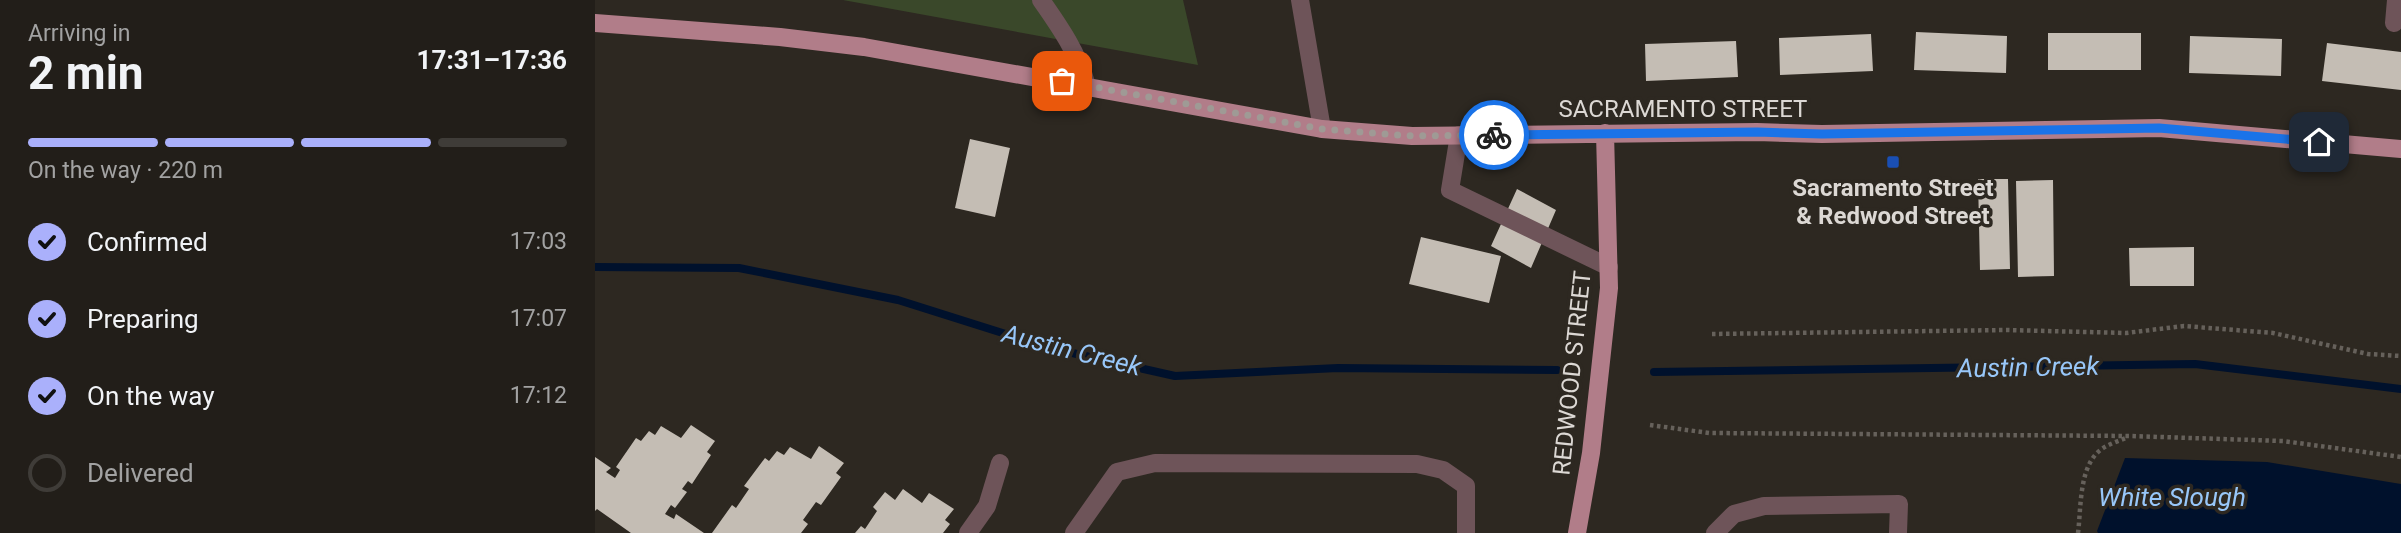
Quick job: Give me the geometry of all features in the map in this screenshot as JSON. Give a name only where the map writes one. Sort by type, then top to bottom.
[{"type":"main road","name":"SACRAMENTO STREET","points":[[595,23],[780,37],[852,46],[1322,129],[1412,136],[1822,134],[2159,128],[2401,149]]},
{"type":"main road","name":"REDWOOD STREET","points":[[1577,533],[1591,453],[1609,288],[1605,133]]},
{"type":"street","points":[[1041,0],[1066,35],[1081,64],[1087,86]]},
{"type":"street","points":[[1300,0],[1322,129]]},
{"type":"street","points":[[2394,23],[2396,0]]},
{"type":"street","points":[[1459,135],[1450,190],[1609,267]]},
{"type":"street","points":[[968,533],[987,506],[1000,463]]},
{"type":"street","points":[[1074,533],[1117,472],[1155,463],[1183,463],[1417,464],[1443,470],[1466,486],[1466,533]]},
{"type":"street","points":[[1715,533],[1734,514],[1764,506],[1899,504],[1898,533]]},
{"type":"path","points":[[1712,334],[2006,330],[2126,333],[2184,326],[2273,332],[2368,354],[2401,356]]},
{"type":"path","points":[[1650,425],[1709,433],[2130,436],[2283,441],[2401,457]]},
{"type":"path","points":[[2078,533],[2086,474],[2095,455],[2106,446],[2130,436]]},
{"type":"green space","points":[[843,0],[1183,0],[1198,65]]},
{"type":"water","name":"White Slough","points":[[2125,458],[2267,462],[2401,484],[2401,533],[2098,533]]},
{"type":"building","points":[[1916,32],[2007,36],[2006,73],[1914,70]]},
{"type":"building","points":[[2048,33],[2141,33],[2141,70],[2048,70]]},
{"type":"building","points":[[1871,34],[1873,71],[1780,75],[1779,38]]},
{"type":"building","points":[[2190,36],[2282,39],[2281,76],[2189,73]]},
{"type":"building","points":[[1736,41],[1738,77],[1646,81],[1645,44]]},
{"type":"building","points":[[2327,43],[2401,52],[2401,90],[2322,81]]},
{"type":"building","points":[[970,139],[1010,148],[995,217],[955,208]]},
{"type":"building","points":[[1978,179],[2008,179],[2010,269],[1980,270]]},
{"type":"building","points":[[2053,180],[2054,276],[2018,277],[2016,181]]},
{"type":"building","points":[[1517,189],[1556,210],[1531,268],[1491,246]]},
{"type":"building","points":[[1421,237],[1501,256],[1489,303],[1409,284]]},
{"type":"building","points":[[2194,247],[2194,286],[2130,286],[2129,248]]},
{"type":"building","points":[[691,425],[715,441],[707,452],[711,455],[692,484],[688,481],[682,489],[687,492],[675,508],[671,505],[665,514],[674,519],[676,514],[704,533],[631,533],[597,509],[595,511],[595,457],[611,468],[606,472],[615,478],[620,470],[616,467],[636,438],[641,441],[649,431],[655,435],[661,426],[681,438]]},
{"type":"building","points":[[819,446],[844,463],[836,473],[841,477],[821,505],[816,502],[803,520],[808,524],[801,533],[712,533],[732,505],[736,508],[749,489],[744,486],[765,458],[769,461],[777,451],[784,455],[790,447],[811,459]]},
{"type":"building","points":[[903,489],[922,503],[929,493],[954,509],[945,520],[950,524],[943,533],[855,533],[861,526],[865,529],[877,511],[873,507],[885,492],[895,500]]},
{"type":"waterway","name":"Austin Creek","points":[[595,267],[739,268],[898,300],[1050,348],[1175,376],[1338,368],[1557,370]]},
{"type":"waterway","name":"Austin Creek","points":[[1654,372],[2195,364],[2401,389]]},
{"type":"way so far","points":[[1062,81],[1322,129],[1412,136],[1494,135]]},
{"type":"place","name":"Sacramento Street & Redwood Street","points":[[1893,162]]},
{"type":"route","points":[[1494,135],[1757,132],[1822,134],[2159,128],[2319,142]]}]
